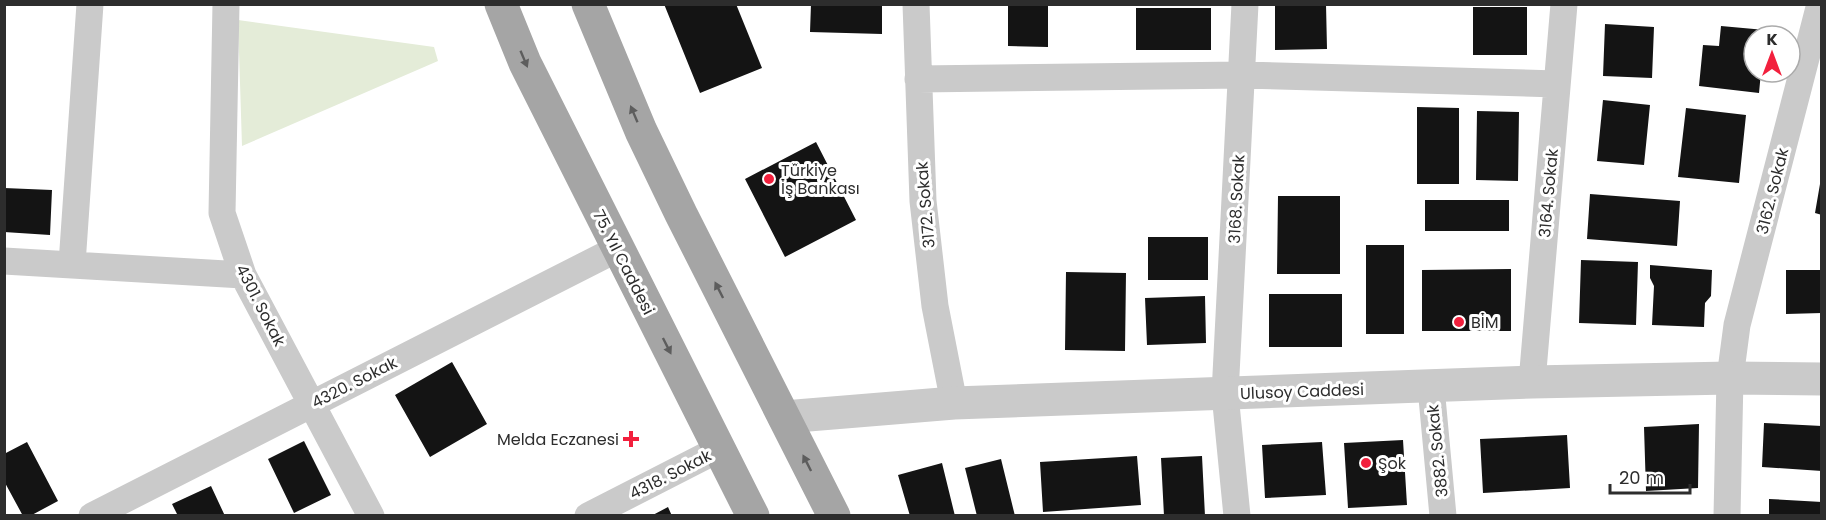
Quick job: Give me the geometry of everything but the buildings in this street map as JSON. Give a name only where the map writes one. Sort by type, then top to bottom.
[{"type":"main road","name":"75. Yıl Caddesi","points":[[501,4],[525,63],[753,516]]},
{"type":"main road","points":[[588,4],[641,131],[834,516]]},
{"type":"street","points":[[72,264],[90,4]]},
{"type":"street","name":"4301. Sokak","points":[[226,4],[222,213],[243,275],[371,516]]},
{"type":"street","name":"3172. Sokak","points":[[916,4],[923,201],[935,306],[954,403]]},
{"type":"street","name":"3168. Sokak","points":[[1237,516],[1226,394],[1245,4]]},
{"type":"street","name":"3164. Sokak","points":[[1532,382],[1564,4]]},
{"type":"street","name":"3162. Sokak","points":[[1727,516],[1730,378],[1737,325],[1820,4]]},
{"type":"street","points":[[918,79],[1242,75],[1557,84]]},
{"type":"street","name":"4320. Sokak","points":[[92,516],[617,249]]},
{"type":"street","points":[[4,261],[243,275]]},
{"type":"street","name":"Ulusoy Caddesi","points":[[784,417],[954,403],[1532,382],[1730,378],[1821,379]]},
{"type":"street","name":"3882. Sokak","points":[[1431,387],[1443,516]]},
{"type":"street","name":"4318. Sokak","points":[[588,516],[719,449]]},
{"type":"green space","points":[[238,20],[434,47],[438,61],[242,146]]},
{"type":"place","name":"Türkiye İş Bankası","points":[[769,179]]},
{"type":"place","name":"BİM","points":[[1459,322]]},
{"type":"place","name":"Melda Eczanesi","points":[[631,439]]},
{"type":"place","name":"Şok","points":[[1366,463]]}]
